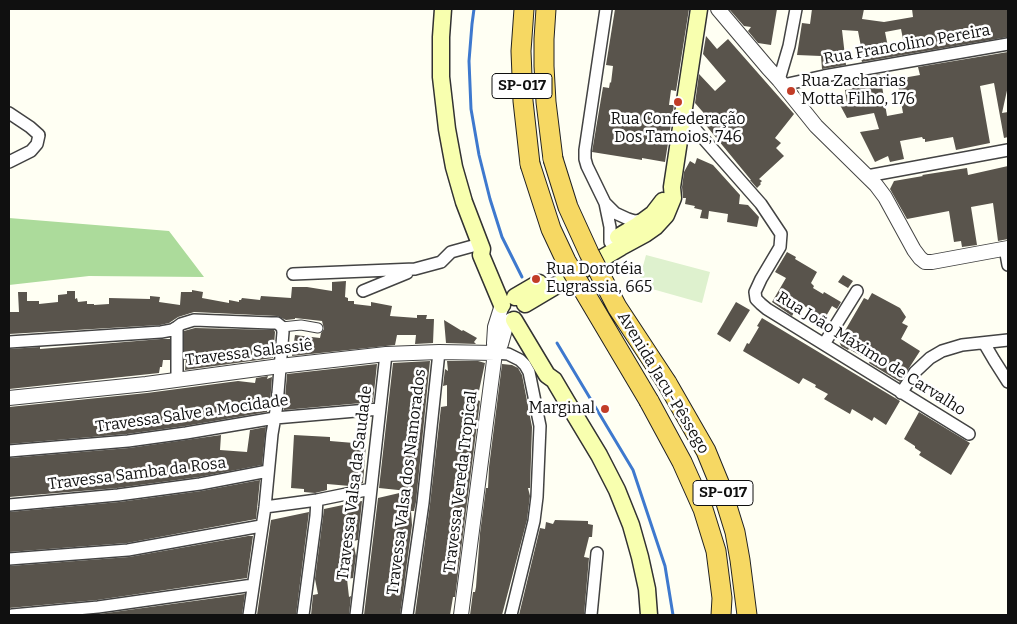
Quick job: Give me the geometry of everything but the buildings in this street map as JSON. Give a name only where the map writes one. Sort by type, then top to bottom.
[{"type":"highway","name":"Avenida Jacu-Pêssego","points":[[524,9],[521,51],[523,101],[530,164],[551,229],[566,261],[649,401],[682,462],[702,509],[716,551],[722,598],[721,615]]},
{"type":"highway","name":"Avenida Jacu-Pêssego","points":[[546,9],[544,66],[552,159],[568,207],[617,307],[667,383],[706,451],[736,532],[746,615]]},
{"type":"main road","points":[[443,9],[441,37],[442,77],[447,129],[454,167],[464,202],[481,246],[481,255],[554,372],[554,380],[599,455],[617,490],[631,525],[640,557],[649,615]]},
{"type":"main road","points":[[513,308],[645,234],[655,227],[666,214],[673,198],[672,187],[699,9]]},
{"type":"main road","points":[[513,308],[653,214],[672,187]]},
{"type":"street","points":[[606,9],[585,159],[605,203],[610,227],[610,242]]},
{"type":"street","points":[[718,9],[816,126],[876,185],[885,197],[920,258],[925,262],[932,262],[1007,248],[1008,265]]},
{"type":"street","points":[[781,82],[796,9]]},
{"type":"street","name":"Rua Francolino Pereira","points":[[781,82],[1008,44]]},
{"type":"street","points":[[9,113],[39,135],[37,144],[32,150],[9,162]]},
{"type":"street","name":"Rua João Máximo de Carvalho","points":[[682,122],[695,129],[761,204],[781,234],[780,247],[761,278],[756,292],[756,299],[767,309],[969,434]]},
{"type":"street","points":[[867,176],[1008,150]]},
{"type":"street","points":[[605,203],[615,213],[628,219],[634,221],[645,220]]},
{"type":"street","points":[[363,291],[415,269],[441,262],[451,252],[481,246]]},
{"type":"street","points":[[293,274],[415,269]]},
{"type":"street","points":[[824,344],[857,291]]},
{"type":"street","name":"Travessa Vereda Tropical","points":[[461,615],[495,353],[495,327],[513,308]]},
{"type":"street","points":[[9,342],[161,332],[177,328],[181,324],[194,320],[277,323],[282,327],[275,418],[249,615]]},
{"type":"street","points":[[282,327],[301,325],[318,328]]},
{"type":"street","points":[[177,328],[177,380]]},
{"type":"street","points":[[901,393],[915,372],[930,358],[942,351],[962,345],[1008,340]]},
{"type":"street","points":[[984,343],[1008,382]]},
{"type":"street","name":"Travessa Salassiê","points":[[9,398],[77,392],[386,354],[439,352],[495,353]]},
{"type":"street","name":"Travessa Valsa dos Namorados","points":[[408,615],[439,352]]},
{"type":"street","points":[[495,353],[508,354],[525,365],[529,372],[540,426],[534,521],[512,615]]},
{"type":"street","name":"Travessa Valsa da Saudade","points":[[356,615],[386,354]]},
{"type":"street","name":"Travessa Salve a Mocidade","points":[[9,451],[128,441],[275,418],[379,409]]},
{"type":"street","name":"Travessa Samba da Rosa","points":[[9,505],[118,495],[200,484],[268,471]]},
{"type":"street","points":[[264,507],[317,500],[371,489]]},
{"type":"street","points":[[303,615],[317,500]]},
{"type":"street","points":[[9,559],[128,550],[261,526]]},
{"type":"street","points":[[591,615],[597,553]]},
{"type":"street","points":[[12,615],[98,607],[253,586]]},
{"type":"green space","points":[[9,218],[169,231],[204,277],[89,276],[9,285]]},
{"type":"green space","points":[[646,255],[710,272],[702,303],[638,285]]},
{"type":"waterway","points":[[474,9],[469,61],[471,109],[479,155],[502,237],[522,277]]},
{"type":"waterway","points":[[557,343],[633,470],[665,566],[673,615]]},
{"type":"place","name":"Rua Zacharias Motta Filho, 176","points":[[791,91]]},
{"type":"place","name":"Rua Confederação Dos Tamoios, 746","points":[[678,102]]},
{"type":"place","name":"Rua Dorotéia Eugrassia, 665","points":[[536,279]]},
{"type":"place","name":"Marginal","points":[[605,409]]}]
